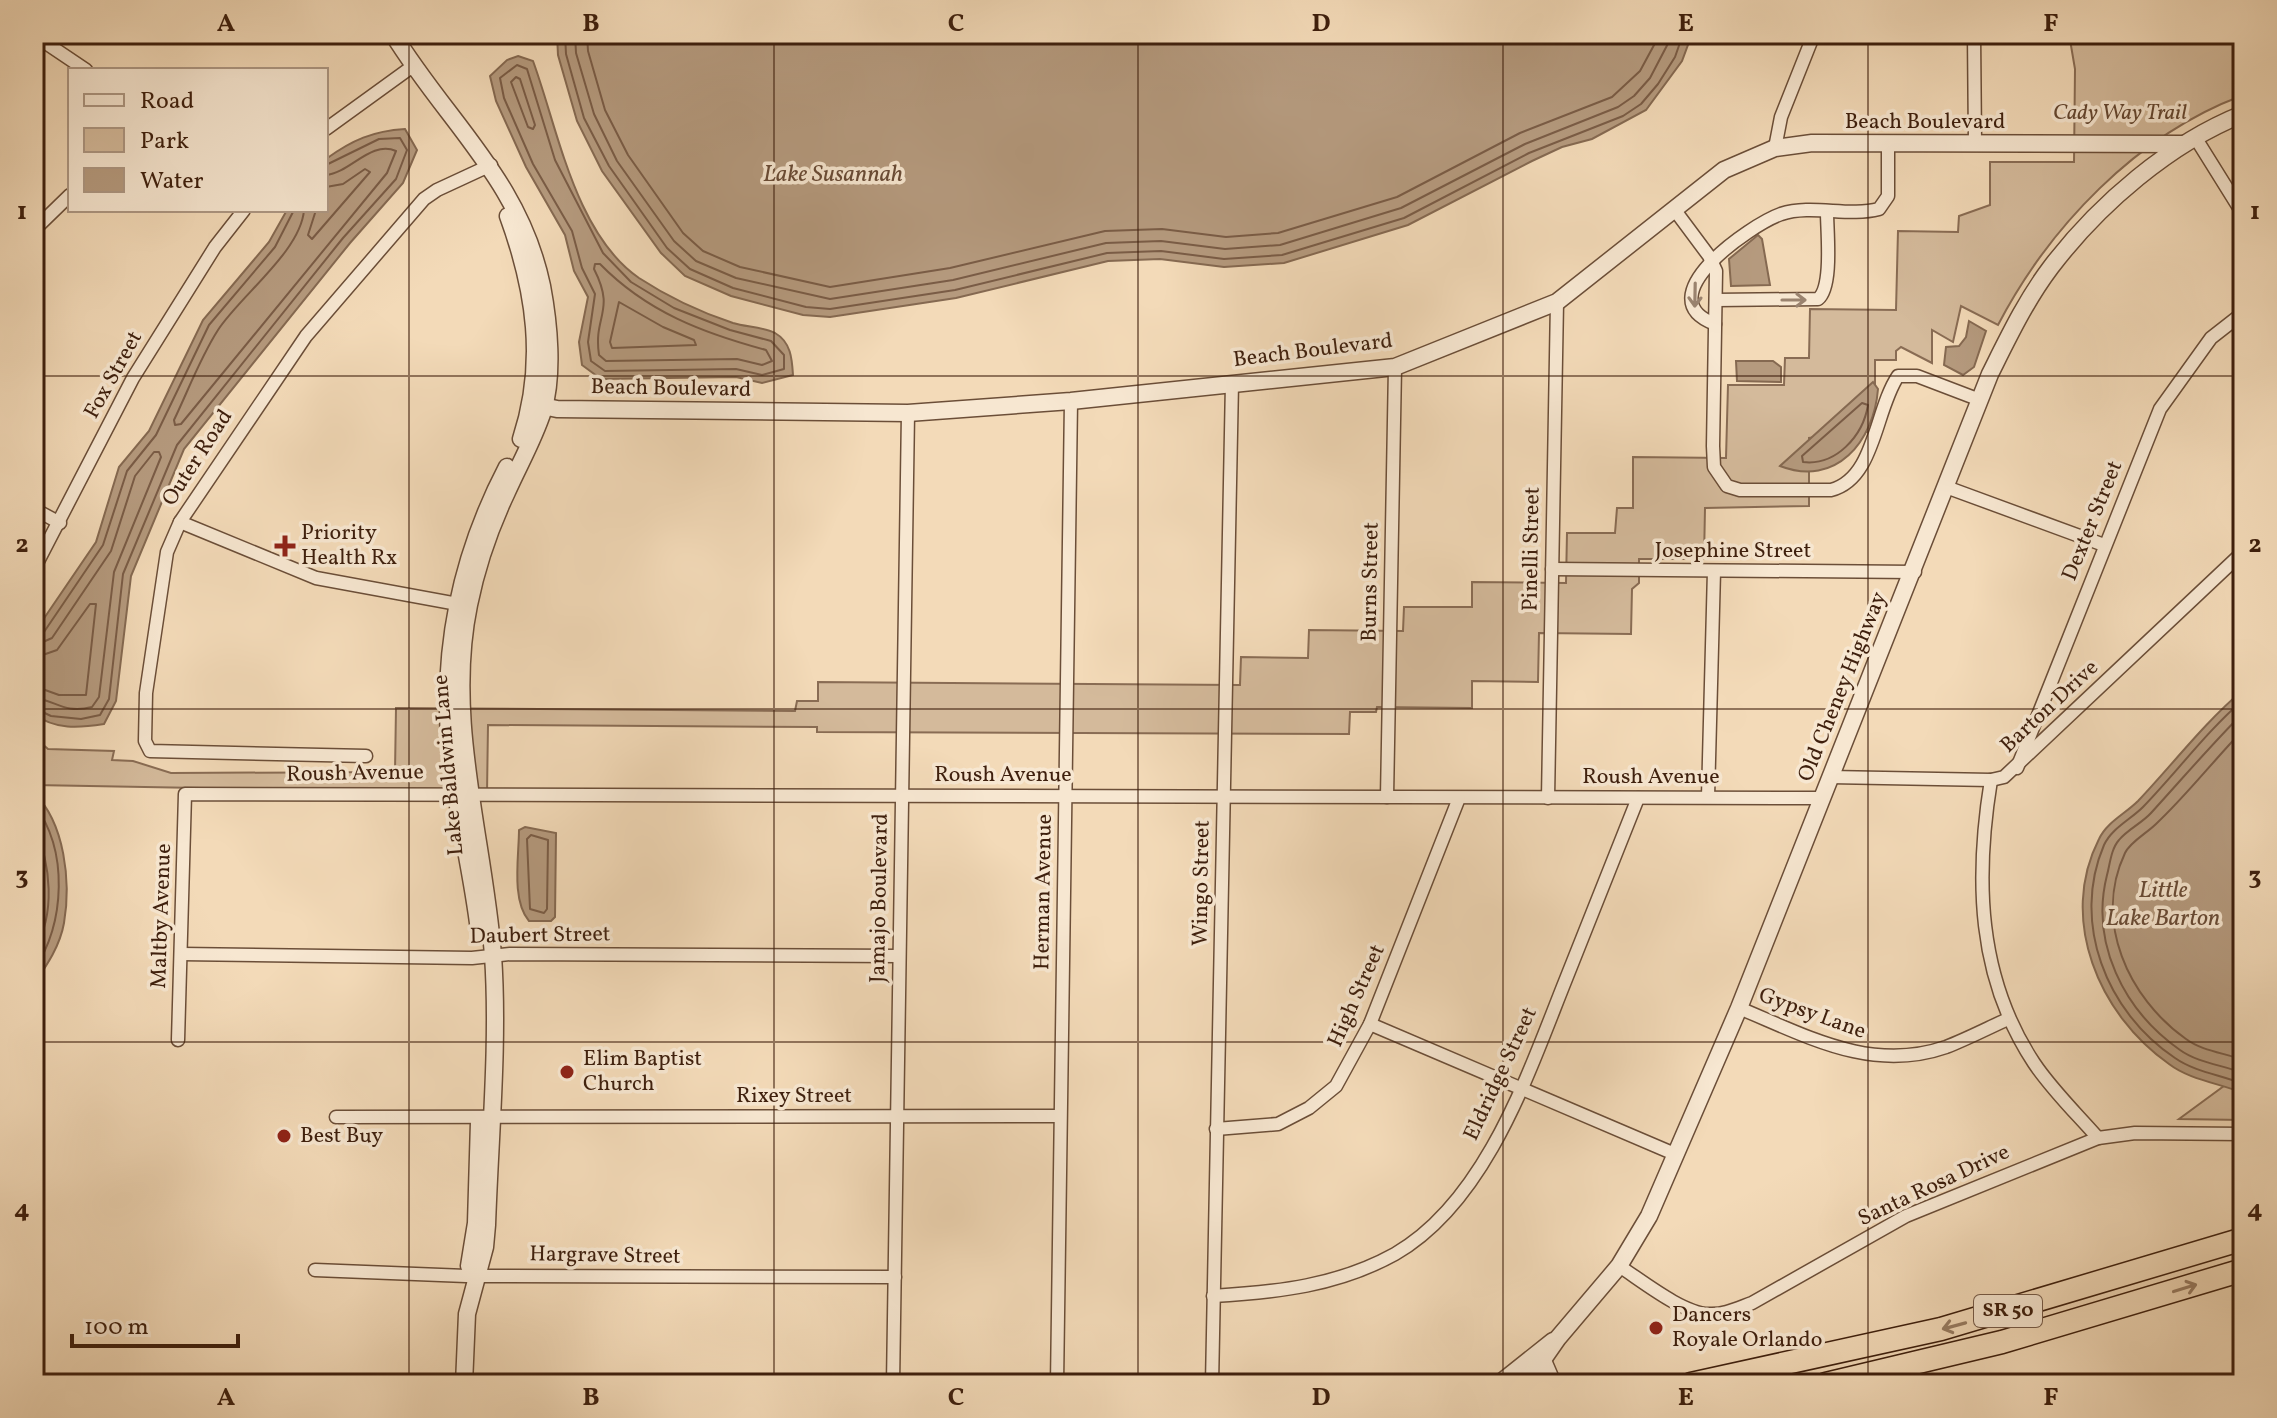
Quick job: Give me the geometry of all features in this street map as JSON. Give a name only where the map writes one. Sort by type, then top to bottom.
[{"type":"highway","name":"SR 50","points":[[1691,1384],[1855,1350],[1996,1314],[2243,1239]]},
{"type":"highway","points":[[2002,1342],[2027,1318],[2145,1283],[2170,1263]]},
{"type":"highway","name":"SR 50","points":[[1826,1384],[2002,1342],[2243,1270]]},
{"type":"highway","points":[[1947,1356],[1988,1329],[1996,1314]]},
{"type":"street","name":"Lake Baldwin Lane","points":[[393,34],[413,66],[491,165],[520,249],[531,293],[538,360],[538,406],[479,525],[448,685],[488,956],[485,1117],[487,1225],[456,1330],[453,1384]]},
{"type":"street","points":[[1775,148],[1781,117],[1814,34]]},
{"type":"street","points":[[1974,34],[1975,144]]},
{"type":"street","points":[[34,35],[83,68]]},
{"type":"street","points":[[328,128],[413,66]]},
{"type":"street","name":"Old Cheney Highway","points":[[1526,1384],[1544,1363],[1558,1338],[1619,1266],[1649,1216],[1739,1008],[1821,798],[1915,572],[1980,400],[2017,320],[2052,266],[2115,201],[2189,141],[2243,114]]},
{"type":"street","points":[[2189,141],[2243,214]]},
{"type":"street","name":"Beach Boulevard","points":[[538,406],[908,413],[1071,401],[1395,367],[1557,302],[1724,170],[1775,148],[1812,143],[2189,141]]},
{"type":"street","points":[[1715,324],[1701,318],[1693,303],[1697,277],[1735,240],[1779,215],[1866,212],[1884,205],[1888,196],[1888,144]]},
{"type":"street","name":"Outer Road","points":[[366,756],[159,753],[146,747],[146,693],[162,578],[180,522],[306,336],[424,199],[491,165]]},
{"type":"street","points":[[34,230],[68,197]]},
{"type":"street","points":[[1674,209],[1712,262],[1716,300],[1714,467],[1727,486],[1740,490],[1831,490],[1844,487],[1858,472],[1898,376],[1917,376],[1980,400]]},
{"type":"street","name":"Fox Street","points":[[34,569],[133,378],[215,247],[242,212]]},
{"type":"street","points":[[1716,300],[1818,299],[1826,289],[1827,212]]},
{"type":"street","name":"Pinelli Street","points":[[1548,798],[1557,302]]},
{"type":"street","name":"Dexter Street","points":[[2017,768],[2160,409],[2211,338],[2243,313]]},
{"type":"street","name":"Burns Street","points":[[1387,797],[1395,367]]},
{"type":"street","name":"Wingo Street","points":[[1212,1384],[1232,383]]},
{"type":"street","name":"Herman Avenue","points":[[1057,1384],[1071,401]]},
{"type":"street","name":"Jamajo Boulevard","points":[[893,1384],[908,413]]},
{"type":"street","points":[[1946,487],[2104,545]]},
{"type":"street","points":[[34,509],[60,523]]},
{"type":"street","points":[[180,522],[316,578],[463,604]]},
{"type":"street","name":"Barton Drive","points":[[2098,1138],[2035,1065],[2008,1019],[1992,972],[1983,924],[1980,871],[1991,780],[2017,768],[2243,552]]},
{"type":"street","name":"Josephine Street","points":[[1552,569],[1915,572]]},
{"type":"street","points":[[1708,797],[1714,571]]},
{"type":"street","points":[[1830,777],[1991,780]]},
{"type":"street","name":"Roush Avenue","points":[[185,794],[1821,798]]},
{"type":"street","name":"Maltby Avenue","points":[[178,1040],[185,794]]},
{"type":"street","name":"High Street","points":[[1216,1129],[1278,1124],[1309,1108],[1336,1086],[1370,1024],[1459,798]]},
{"type":"street","name":"Eldridge Street","points":[[1213,1296],[1285,1292],[1340,1279],[1397,1253],[1439,1217],[1477,1173],[1521,1091],[1638,798]]},
{"type":"street","name":"Daubert Street","points":[[181,954],[899,956]]},
{"type":"street","name":"Gypsy Lane","points":[[1739,1008],[1843,1051],[1873,1057],[1912,1055],[1945,1047],[2008,1019]]},
{"type":"street","points":[[1370,1024],[1677,1155]]},
{"type":"street","name":"Rixey Street","points":[[336,1117],[1060,1116]]},
{"type":"street","name":"Santa Rosa Drive","points":[[1619,1266],[1690,1310],[1708,1315],[1727,1312],[1752,1303],[1906,1216],[2098,1138],[2135,1133],[2243,1134]]},
{"type":"street","name":"Hargrave Street","points":[[315,1270],[471,1276],[895,1277]]},
{"type":"street","name":"Lake Baldwin Lane","points":[[464,1384],[471,1276]]},
{"type":"street","name":"Old Cheney Highway","points":[[1501,1383],[1558,1338]]},
{"type":"street","points":[[1544,1363],[1553,1384]]},
{"type":"green space","name":"Cady Way Trail","points":[[2069,34],[2243,34],[2241,96],[2166,134],[2100,188],[2043,253],[1998,325],[1961,306],[1953,342],[1932,330],[1932,363],[1901,347],[1896,351],[1896,360],[1875,360],[1875,431],[1809,438],[1809,506],[1705,508],[1704,559],[1639,559],[1639,583],[1632,589],[1631,634],[1539,633],[1538,682],[1472,681],[1472,708],[1377,707],[1376,712],[1350,712],[1349,734],[817,732],[817,727],[488,725],[487,793],[34,785],[34,737],[48,749],[114,751],[112,760],[133,761],[171,773],[395,772],[396,708],[795,711],[797,701],[818,701],[818,682],[1240,685],[1241,657],[1308,658],[1309,630],[1403,631],[1404,607],[1472,607],[1472,582],[1566,583],[1567,533],[1615,533],[1617,508],[1633,508],[1633,457],[1726,458],[1728,385],[1784,385],[1785,358],[1809,358],[1810,309],[1896,310],[1898,231],[1958,232],[1959,216],[1990,205],[1990,162],[2074,162],[2075,69]]},
{"type":"green space","points":[[2243,1072],[2243,1120],[2179,1119]]},
{"type":"water","name":"Lake Susannah","points":[[557,34],[1692,34],[1682,61],[1646,110],[1592,139],[1562,147],[1532,161],[1408,225],[1284,263],[1224,267],[1160,259],[1108,261],[956,298],[830,317],[803,315],[731,296],[685,276],[661,253],[602,171],[577,121],[558,55]]},
{"type":"water","points":[[518,56],[533,61],[571,178],[599,235],[617,259],[639,278],[684,304],[733,323],[775,333],[787,346],[793,375],[762,383],[736,377],[601,379],[582,365],[579,342],[588,297],[574,271],[565,235],[526,167],[496,101],[490,76],[507,60]]},
{"type":"water","points":[[405,129],[417,150],[403,183],[350,243],[184,449],[131,576],[116,701],[104,724],[68,726],[42,719],[34,714],[34,633],[96,542],[119,467],[149,431],[203,320],[269,242],[286,212],[328,212],[328,158],[363,138]]},
{"type":"water","points":[[1758,235],[1762,239],[1770,285],[1731,286],[1729,259]]},
{"type":"water","points":[[1969,321],[1986,331],[1974,367],[1963,375],[1944,365],[1946,347],[1959,346],[1966,337]]},
{"type":"water","points":[[1736,361],[1773,361],[1781,367],[1781,382],[1737,381]]},
{"type":"water","points":[[1873,382],[1878,389],[1869,426],[1848,455],[1835,465],[1818,471],[1780,466]]},
{"type":"water","name":"Little Lake Barton","points":[[2243,690],[2243,1093],[2177,1069],[2144,1044],[2123,1019],[2105,992],[2092,963],[2085,932],[2083,901],[2087,870],[2102,833],[2138,801]]},
{"type":"water","points":[[34,793],[53,820],[59,837],[67,890],[59,940],[34,984]]},
{"type":"water","points":[[525,827],[556,833],[555,917],[551,921],[529,921],[520,902],[517,877],[519,830]]},
{"type":"place","name":"Priority Health Rx","points":[[285,546]]},
{"type":"place","name":"Elim Baptist Church","points":[[567,1072]]},
{"type":"place","name":"Best Buy","points":[[284,1136]]},
{"type":"place","name":"Dancers Royale Orlando","points":[[1656,1328]]}]
